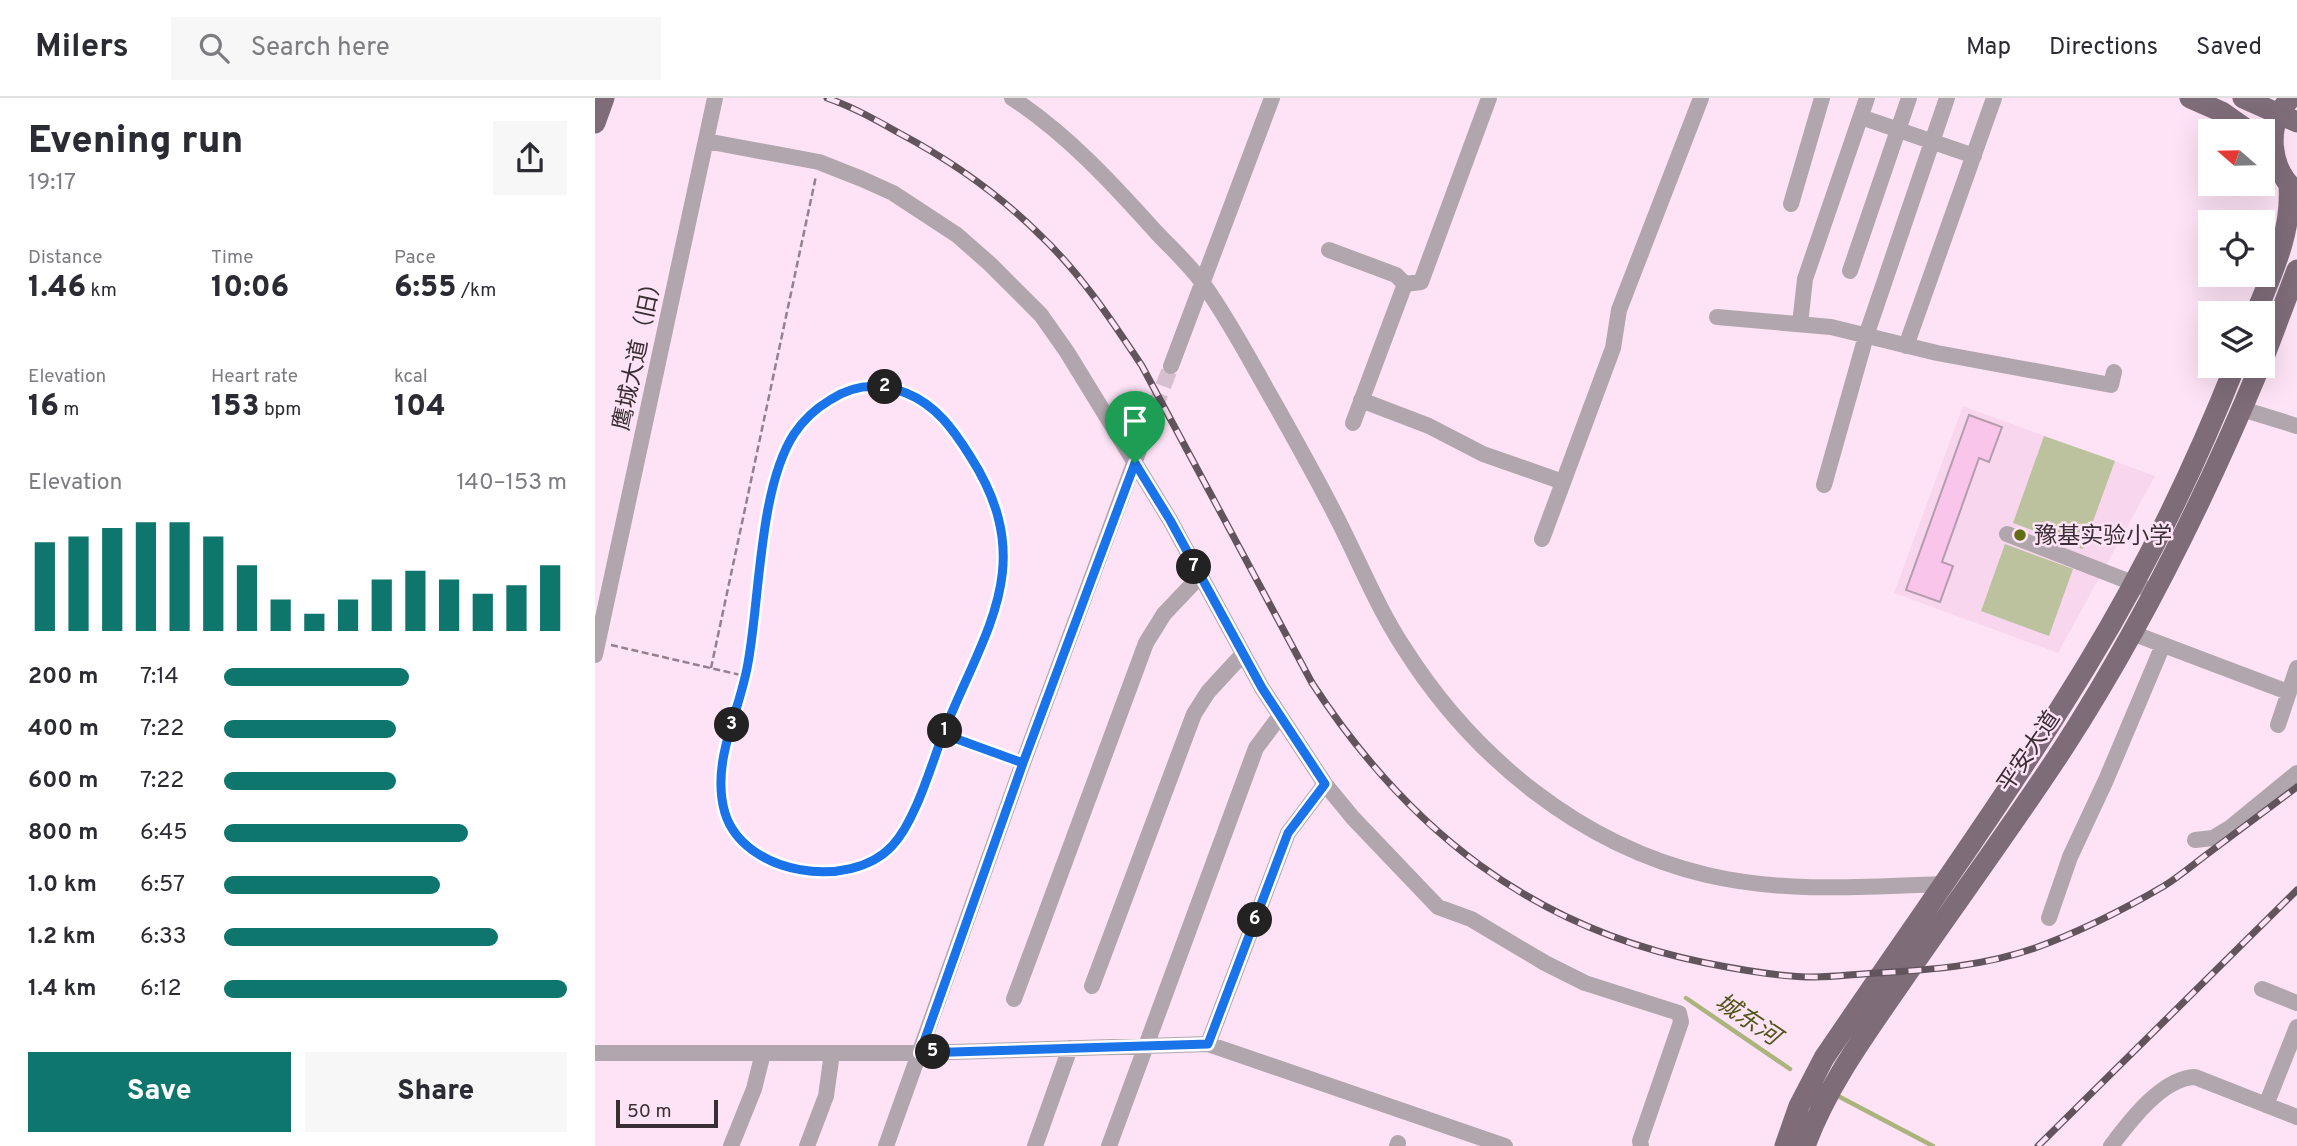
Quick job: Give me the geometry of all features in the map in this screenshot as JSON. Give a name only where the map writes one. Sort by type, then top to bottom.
[{"type":"main road","points":[[595,123],[604,98]]},
{"type":"main road","points":[[2190,98],[2232,119]]},
{"type":"main road","points":[[2243,98],[2297,122]]},
{"type":"main road","points":[[2265,98],[2297,112]]},
{"type":"main road","points":[[2260,301],[2286,233],[2290,202],[2288,182],[2274,152],[2273,135],[2278,118],[2291,98]]},
{"type":"main road","points":[[2275,165],[2288,182]]},
{"type":"main road","points":[[2275,328],[2297,270]]},
{"type":"main road","name":"平安大道","points":[[1784,1146],[1799,1106],[1824,1058],[2055,717],[2135,582],[2202,445],[2230,378]]},
{"type":"main road","name":"平安大道","points":[[1805,1146],[1817,1114],[1849,1058],[2064,747],[2132,634],[2206,491],[2255,378]]},
{"type":"street","name":"鹰城大道（旧）","points":[[596,649],[715,98]]},
{"type":"street","points":[[1012,98],[1055,131],[1110,181],[1203,283],[1303,453],[1403,647],[1456,719],[1502,766],[1566,815],[1592,831],[1680,868],[1735,881],[1777,886],[1943,884]]},
{"type":"street","points":[[1171,366],[1272,98]]},
{"type":"street","points":[[1405,284],[1421,282],[1489,98]]},
{"type":"street","points":[[1542,539],[1613,348],[1619,310],[1701,98]]},
{"type":"street","points":[[1791,204],[1822,98]]},
{"type":"street","points":[[1800,324],[1805,279],[1867,98]]},
{"type":"street","points":[[1850,271],[1909,98]]},
{"type":"street","points":[[1824,485],[1866,336],[1947,98]]},
{"type":"street","points":[[1906,346],[1994,98]]},
{"type":"street","points":[[1860,117],[1973,156]]},
{"type":"street","points":[[706,141],[819,162],[893,193],[957,235],[1041,315],[1170,520],[1280,716],[1325,784],[1362,828],[1438,907],[1471,919],[1545,963],[1585,983],[1679,1013],[1681,1022],[1640,1141],[1641,1146]]},
{"type":"street","points":[[1329,250],[1396,275],[1405,284]]},
{"type":"street","points":[[1353,423],[1405,284]]},
{"type":"street","points":[[1717,317],[1831,327],[1937,353],[2112,385],[2114,372]]},
{"type":"street","points":[[1361,400],[1429,426],[1483,454],[1563,482]]},
{"type":"street","points":[[2242,409],[2297,426]]},
{"type":"street","points":[[886,1146],[1023,763],[1146,431]]},
{"type":"street","points":[[2007,534],[2135,582],[2154,593]]},
{"type":"street","points":[[1014,999],[1146,643],[1164,614],[1200,576]]},
{"type":"street","points":[[2132,634],[2292,688]]},
{"type":"street","points":[[2049,918],[2070,857],[2163,645]]},
{"type":"street","points":[[1092,986],[1194,714],[1208,692],[1243,654]]},
{"type":"street","points":[[2278,725],[2297,668]]},
{"type":"street","points":[[1109,1146],[1256,748],[1280,716]]},
{"type":"street","points":[[2195,840],[2213,838],[2231,827],[2297,774]]},
{"type":"street","points":[[1208,1044],[1288,833],[1325,784]]},
{"type":"street","points":[[2262,989],[2297,1003]]},
{"type":"street","points":[[2266,1105],[2297,1027]]},
{"type":"street","points":[[595,1053],[920,1053],[1208,1044],[1476,1141],[1505,1146]]},
{"type":"street","points":[[1035,1146],[1070,1048]]},
{"type":"street","points":[[731,1146],[754,1089],[763,1053]]},
{"type":"street","points":[[807,1146],[826,1096],[832,1053]]},
{"type":"street","points":[[2111,1146],[2133,1119],[2162,1091],[2185,1078],[2195,1077],[2297,1117]]},
{"type":"path","points":[[711,668],[819,162]]},
{"type":"path","points":[[870,386],[896,389],[933,407],[964,446],[989,490],[1003,537],[1005,559],[1000,597],[906,828],[882,856],[866,865],[845,870],[822,872],[792,869],[759,853],[733,829],[726,816],[720,785],[721,770],[746,677],[774,485],[793,436],[815,410],[845,390],[870,386]]},
{"type":"path","points":[[596,649],[711,668],[746,677]]},
{"type":"path","points":[[943,734],[1023,763]]},
{"type":"shaded area","name":"豫基实验小学","points":[[1963,406],[2155,476],[2058,653],[1894,593]]},
{"type":"green space","points":[[2044,436],[2115,461],[2083,549],[2013,523]]},
{"type":"green space","points":[[2005,544],[2073,569],[2049,636],[1981,611]]},
{"type":"building","points":[[1969,415],[2002,427],[1989,462],[1979,458],[1942,562],[1953,566],[1940,602],[1906,590]]},
{"type":"waterway","name":"城东河","points":[[1686,998],[1790,1069]]},
{"type":"waterway","name":"城东河","points":[[1838,1096],[1933,1146]]},
{"type":"tunnel","points":[[1146,431],[1171,366]]},
{"type":"railway","points":[[827,98],[846,105],[918,143],[956,167],[1009,206],[1056,251],[1095,298],[1142,366],[1312,683],[1349,736],[1390,784],[1433,827],[1480,865],[1530,898],[1585,925],[1643,947],[1706,963],[1787,976],[1838,976],[1937,969],[1977,963],[2051,942],[2133,904],[2176,878],[2297,787]]},
{"type":"railway","points":[[2038,1146],[2297,890]]},
{"type":"place","name":"豫基实验小学","points":[[2020,535]]},
{"type":"route","points":[[1135,463],[1023,763],[943,734],[1000,597],[1005,559],[997,510],[989,490],[964,446],[945,420],[933,407],[911,395],[896,389],[862,386],[845,390],[815,410],[793,436],[784,456],[774,485],[763,546],[746,677],[721,770],[723,802],[733,829],[759,853],[792,869],[808,872],[845,870],[866,865],[882,856],[906,828],[943,734],[1023,763],[920,1053],[1208,1044],[1288,833],[1325,784],[1262,688],[1170,520],[1135,463]]}]
